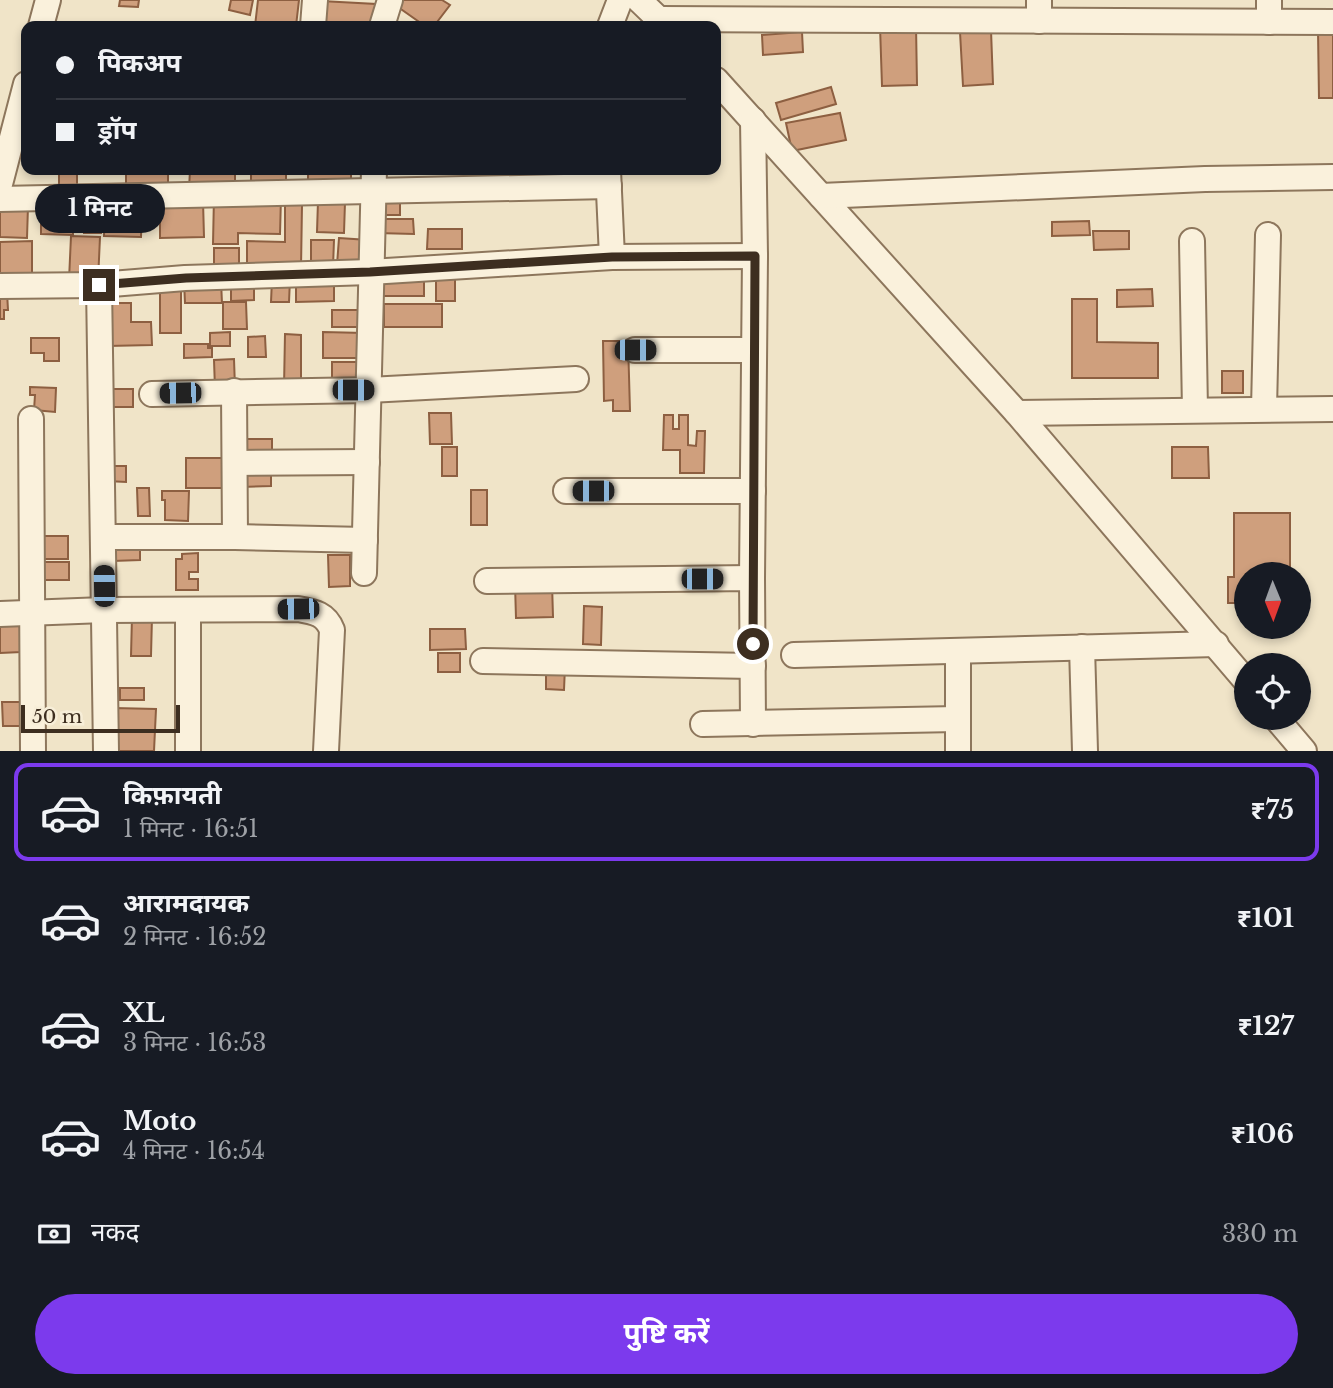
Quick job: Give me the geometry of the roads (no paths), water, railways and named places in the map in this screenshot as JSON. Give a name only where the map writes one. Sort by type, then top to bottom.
[{"type":"street","points":[[42,21],[48,0]]},
{"type":"street","points":[[313,21],[315,0]]},
{"type":"street","points":[[384,21],[390,0]]},
{"type":"street","points":[[612,21],[620,0]]},
{"type":"street","points":[[639,0],[661,21]]},
{"type":"street","points":[[684,21],[802,10],[1269,11],[1333,22]]},
{"type":"street","points":[[721,85],[1017,413],[1234,666]]},
{"type":"street","points":[[0,184],[21,105]]},
{"type":"street","points":[[753,120],[753,724]]},
{"type":"street","points":[[821,196],[1205,179],[1333,177]]},
{"type":"street","points":[[0,199],[250,193],[374,181],[609,178],[612,257]]},
{"type":"street","points":[[364,573],[374,181]]},
{"type":"street","points":[[1264,409],[1268,235]]},
{"type":"street","points":[[1192,241],[1195,410]]},
{"type":"street","points":[[0,285],[99,285],[186,278],[370,272],[612,257],[755,256]]},
{"type":"street","points":[[99,285],[106,751]]},
{"type":"street","points":[[635,350],[754,350]]},
{"type":"street","points":[[152,394],[369,390],[576,379]]},
{"type":"street","points":[[234,391],[235,537]]},
{"type":"street","points":[[1017,413],[1333,409]]},
{"type":"street","points":[[31,419],[33,751]]},
{"type":"street","points":[[235,463],[367,462]]},
{"type":"street","points":[[566,491],[753,491]]},
{"type":"street","points":[[103,537],[365,540]]},
{"type":"street","points":[[486,581],[752,579]]},
{"type":"street","points":[[0,614],[104,610],[298,609],[320,614],[329,622],[332,630],[326,751]]},
{"type":"street","points":[[188,611],[188,751]]},
{"type":"street","points":[[794,654],[1216,644]]},
{"type":"street","points":[[1082,648],[1086,751]]},
{"type":"street","points":[[958,651],[958,751]]},
{"type":"street","points":[[483,661],[753,666]]},
{"type":"street","points":[[703,724],[957,719]]},
{"type":"street","points":[[1286,730],[1304,751]]}]
